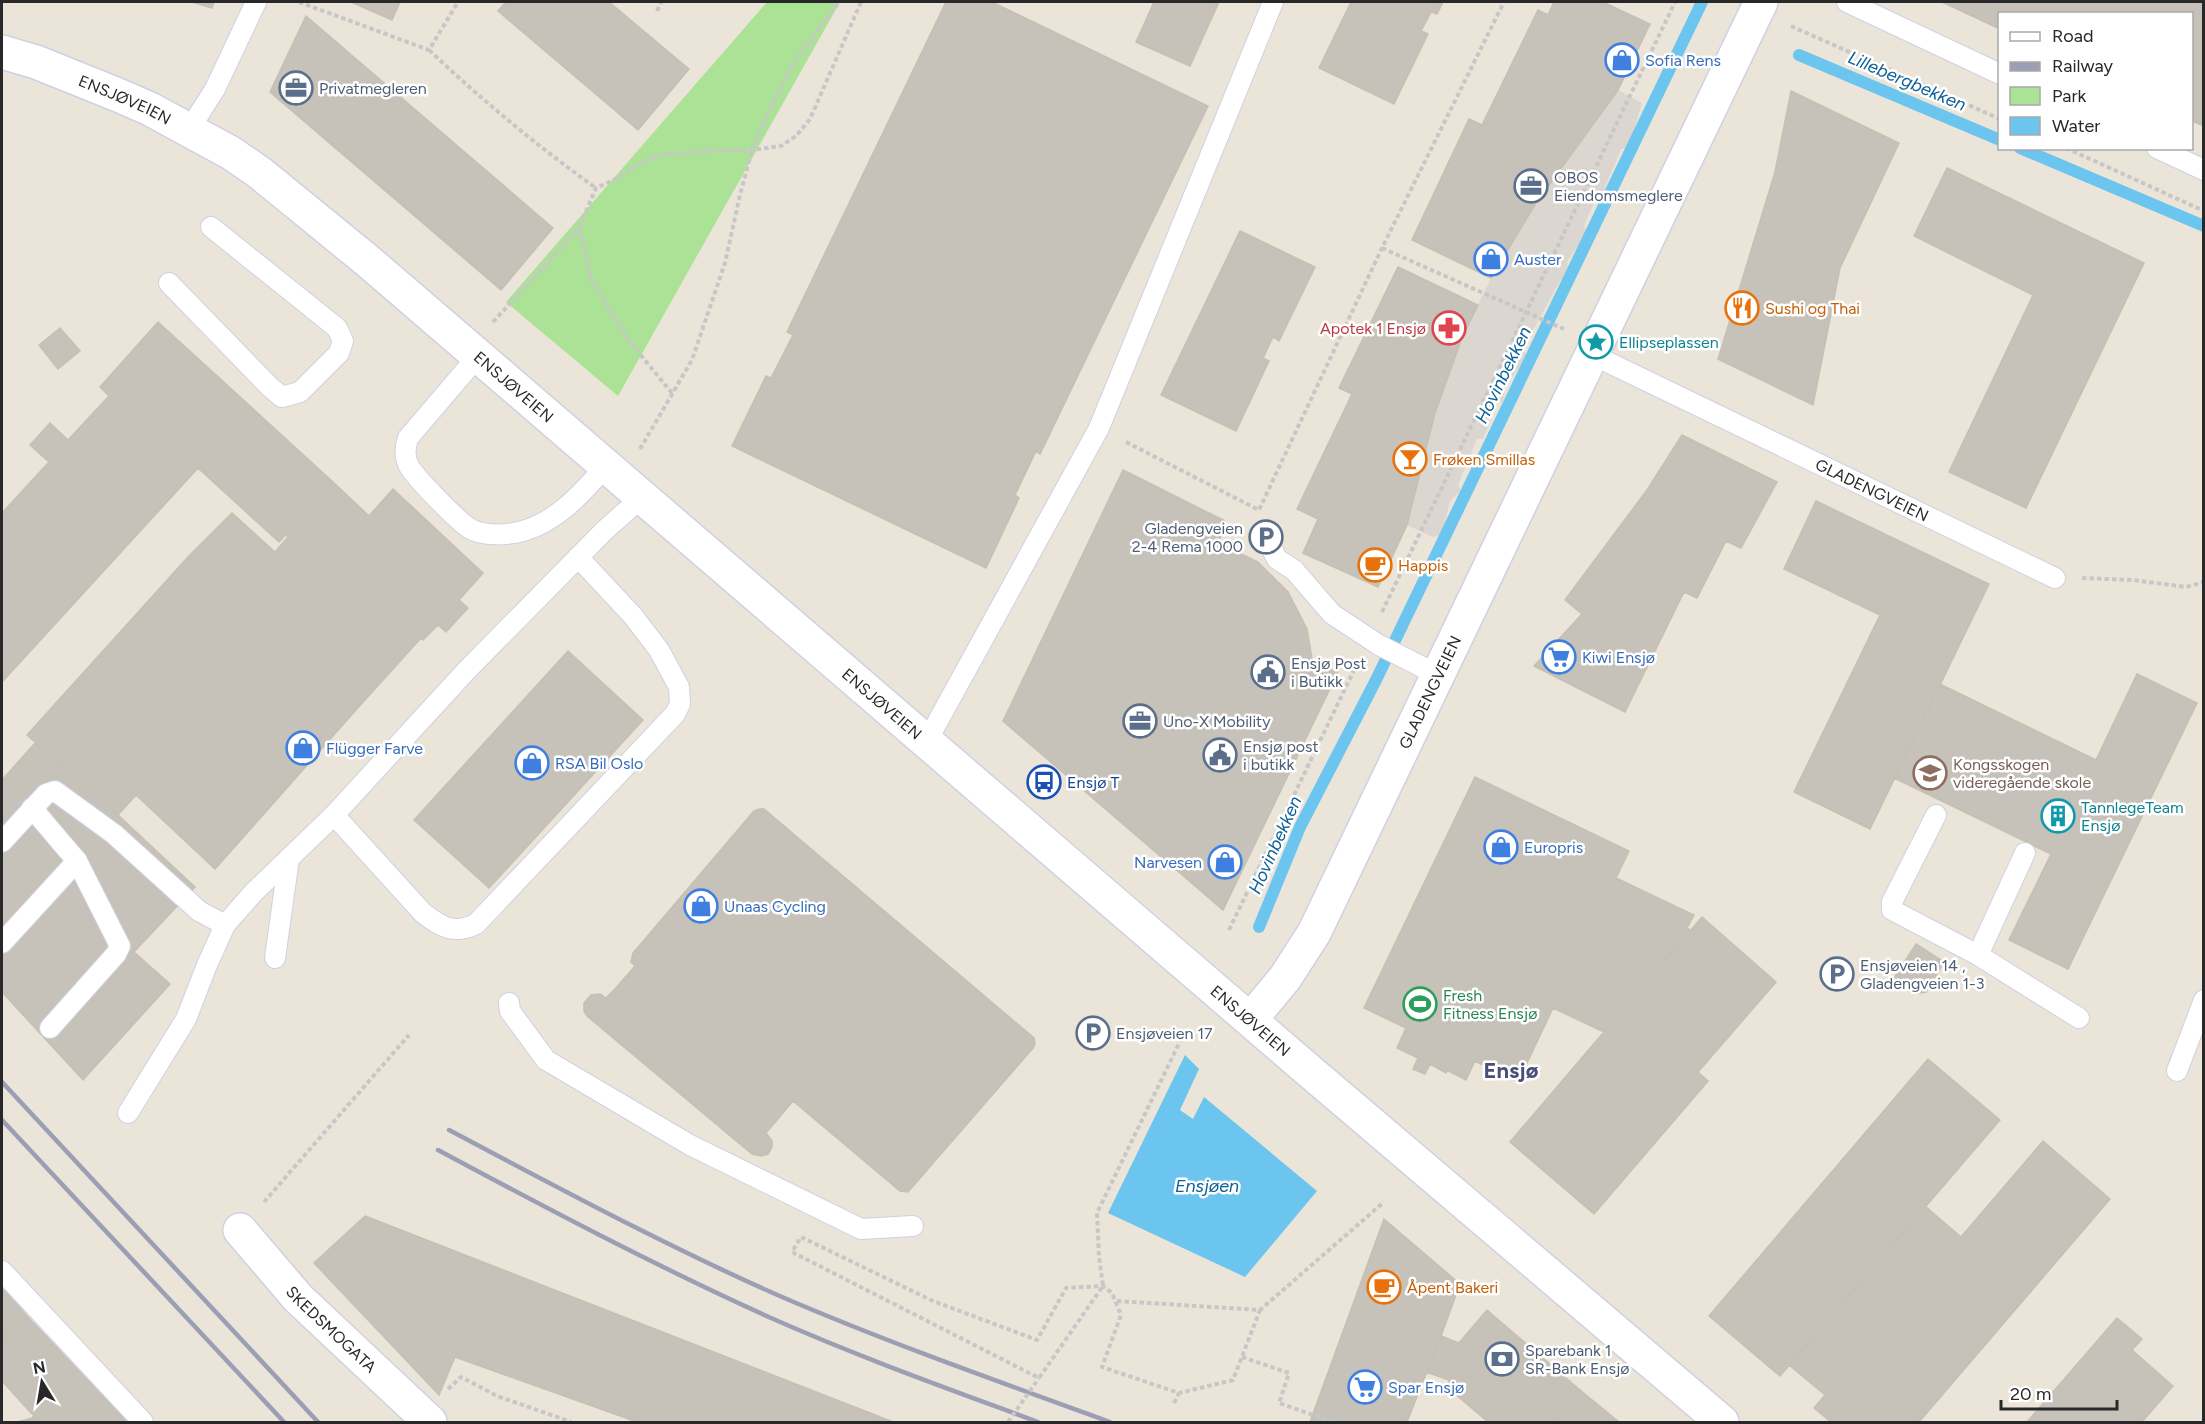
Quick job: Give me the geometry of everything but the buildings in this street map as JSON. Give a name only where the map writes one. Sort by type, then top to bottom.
[{"type":"main road","name":"GLADENGVEIEN","points":[[1251,1019],[1285,978],[1312,937],[1761,2]]},
{"type":"main road","name":"ENSJØVEIEN","points":[[2,52],[36,62],[118,95],[231,153],[260,173],[369,262],[641,498],[1722,1422]]},
{"type":"main road","name":"SKEDSMOGATA","points":[[240,1230],[298,1299],[426,1418]]},
{"type":"lane","points":[[189,130],[215,89],[256,2]]},
{"type":"lane","points":[[927,741],[1099,428],[1273,2]]},
{"type":"lane","points":[[1847,2],[1998,73]]},
{"type":"lane","points":[[2161,150],[2204,170]]},
{"type":"lane","points":[[169,283],[282,397],[300,392],[339,353],[343,341],[337,328],[211,227]]},
{"type":"lane","name":"GLADENGVEIEN","points":[[1593,355],[2055,578]]},
{"type":"lane","points":[[478,356],[408,438],[405,453],[412,474],[469,528],[484,533],[502,534],[523,531],[542,523],[573,502],[606,466]]},
{"type":"lane","points":[[128,1113],[186,1019],[225,926],[253,893],[334,815],[466,671],[578,557],[641,498]]},
{"type":"lane","points":[[1266,537],[1277,559],[1294,570],[1332,614],[1379,645],[1438,675]]},
{"type":"lane","points":[[334,815],[423,913],[450,930],[460,930],[476,924],[675,714],[680,704],[679,687],[658,650],[633,616],[578,557]]},
{"type":"lane","points":[[2,842],[46,794],[55,791],[114,834],[199,911],[225,926]]},
{"type":"lane","points":[[32,808],[77,861],[120,946],[120,950],[50,1028]]},
{"type":"lane","points":[[1936,815],[1892,902],[1892,910],[1978,956],[2079,1018]]},
{"type":"lane","points":[[1978,956],[2025,853]]},
{"type":"lane","points":[[275,958],[289,858]]},
{"type":"lane","points":[[2,943],[77,861]]},
{"type":"lane","points":[[2177,1071],[2204,1000]]},
{"type":"lane","points":[[509,1003],[510,1011],[546,1060],[690,1145],[861,1229],[914,1226]]},
{"type":"lane","points":[[2,1270],[143,1422]]},
{"type":"path","points":[[299,2],[429,50],[484,100],[596,188]]},
{"type":"path","points":[[429,50],[458,2]]},
{"type":"path","points":[[657,10],[661,2]]},
{"type":"path","points":[[640,449],[692,360],[725,263],[752,150],[769,110],[794,62],[838,2]]},
{"type":"path","points":[[492,322],[579,228],[596,188],[620,177],[644,160],[667,154],[752,150],[781,146],[796,136],[810,118],[861,2]]},
{"type":"path","points":[[1099,428],[1259,510],[1382,248],[1504,2]]},
{"type":"path","points":[[1391,594],[1675,2]]},
{"type":"path","points":[[1790,25],[1998,117]]},
{"type":"path","points":[[2070,150],[2204,211]]},
{"type":"path","points":[[579,228],[592,281],[629,341],[672,393]]},
{"type":"path","points":[[1382,248],[1560,328]]},
{"type":"path","points":[[2055,578],[2133,580],[2186,587],[2204,582]]},
{"type":"path","points":[[1229,930],[1357,665]]},
{"type":"path","points":[[1008,1422],[1103,1286],[1097,1213],[1185,1031]]},
{"type":"path","points":[[240,1230],[409,1035]]},
{"type":"path","points":[[1039,1378],[792,1252],[801,1237],[933,1301],[1037,1340],[1066,1288],[1103,1286],[1112,1293],[1117,1301],[1121,1315],[1102,1367],[1179,1393],[1233,1380],[1260,1310],[1384,1202]]},
{"type":"path","points":[[1117,1301],[1260,1310]]},
{"type":"path","points":[[1242,1357],[1289,1373],[1279,1403],[1333,1422]]},
{"type":"path","points":[[426,1418],[461,1377],[496,1395],[571,1422]]},
{"type":"path","points":[[1174,1403],[1179,1393]]},
{"type":"green space","points":[[767,2],[840,2],[618,396],[506,302]]},
{"type":"shaded area","points":[[1618,90],[1642,103],[1629,148],[1621,149],[1602,195],[1598,194],[1584,225],[1588,233],[1568,260],[1566,278],[1561,279],[1523,348],[1528,357],[1506,385],[1503,402],[1496,403],[1486,421],[1489,425],[1483,439],[1477,439],[1458,485],[1461,490],[1450,501],[1442,535],[1433,537],[1407,525],[1435,413],[1462,338],[1491,278],[1536,203]]},
{"type":"water","name":"Ensjøen","points":[[1185,1055],[1199,1069],[1180,1110],[1193,1119],[1204,1097],[1317,1191],[1245,1277],[1108,1213]]},
{"type":"waterway","name":"Hovinbekken","points":[[1259,927],[1300,827],[1376,680],[1702,2]]},
{"type":"waterway","name":"Lillebergbekken","points":[[1799,55],[1998,139]]},
{"type":"waterway","name":"Lillebergbekken","points":[[2025,150],[2204,226]]},
{"type":"railway","points":[[2,1082],[318,1422]]},
{"type":"railway","points":[[2,1120],[284,1422]]},
{"type":"railway","points":[[449,1130],[656,1237],[782,1297],[904,1346],[1110,1422]]},
{"type":"railway","points":[[438,1150],[603,1237],[771,1318],[871,1359],[1038,1422]]},
{"type":"place","name":"Sofia Rens","points":[[1622,60]]},
{"type":"place","name":"Privatmegleren","points":[[296,88]]},
{"type":"place","name":"OBOS Eiendomsmeglere","points":[[1531,186]]},
{"type":"place","name":"Auster","points":[[1491,259]]},
{"type":"place","name":"Sushi og Thai","points":[[1742,308]]},
{"type":"place","name":"Apotek 1 Ensjø","points":[[1449,328]]},
{"type":"place","name":"Ellipseplassen","points":[[1596,342]]},
{"type":"place","name":"Frøken Smillas","points":[[1410,459]]},
{"type":"place","name":"Gladengveien 2-4 Rema 1000","points":[[1266,537]]},
{"type":"place","name":"Happis","points":[[1375,565]]},
{"type":"place","name":"Kiwi Ensjø","points":[[1559,657]]},
{"type":"place","name":"Ensjø Post i Butikk","points":[[1268,672]]},
{"type":"place","name":"Uno-X Mobility","points":[[1140,721]]},
{"type":"place","name":"Flügger Farve","points":[[303,748]]},
{"type":"place","name":"Ensjø post i butikk","points":[[1220,755]]},
{"type":"place","name":"RSA Bil Oslo","points":[[532,763]]},
{"type":"place","name":"Kongsskogen videregående skole","points":[[1930,773]]},
{"type":"place","name":"Ensjø T","points":[[1044,782]]},
{"type":"place","name":"TannlegeTeam Ensjø","points":[[2058,816]]},
{"type":"place","name":"Europris","points":[[1501,847]]},
{"type":"place","name":"Narvesen","points":[[1225,862]]},
{"type":"place","name":"Unaas Cycling","points":[[701,906]]},
{"type":"place","name":"Ensjøveien 14 , Gladengveien 1-3","points":[[1837,974]]},
{"type":"place","name":"Fresh Fitness Ensjø","points":[[1420,1004]]},
{"type":"place","name":"Ensjøveien 17","points":[[1093,1033]]},
{"type":"place","name":"Åpent Bakeri","points":[[1384,1287]]},
{"type":"place","name":"Sparebank 1 SR-Bank Ensjø","points":[[1502,1359]]},
{"type":"place","name":"Spar Ensjø","points":[[1365,1387]]},
{"type":"district","name":"Ensjø","points":[[1511,1070]]}]
